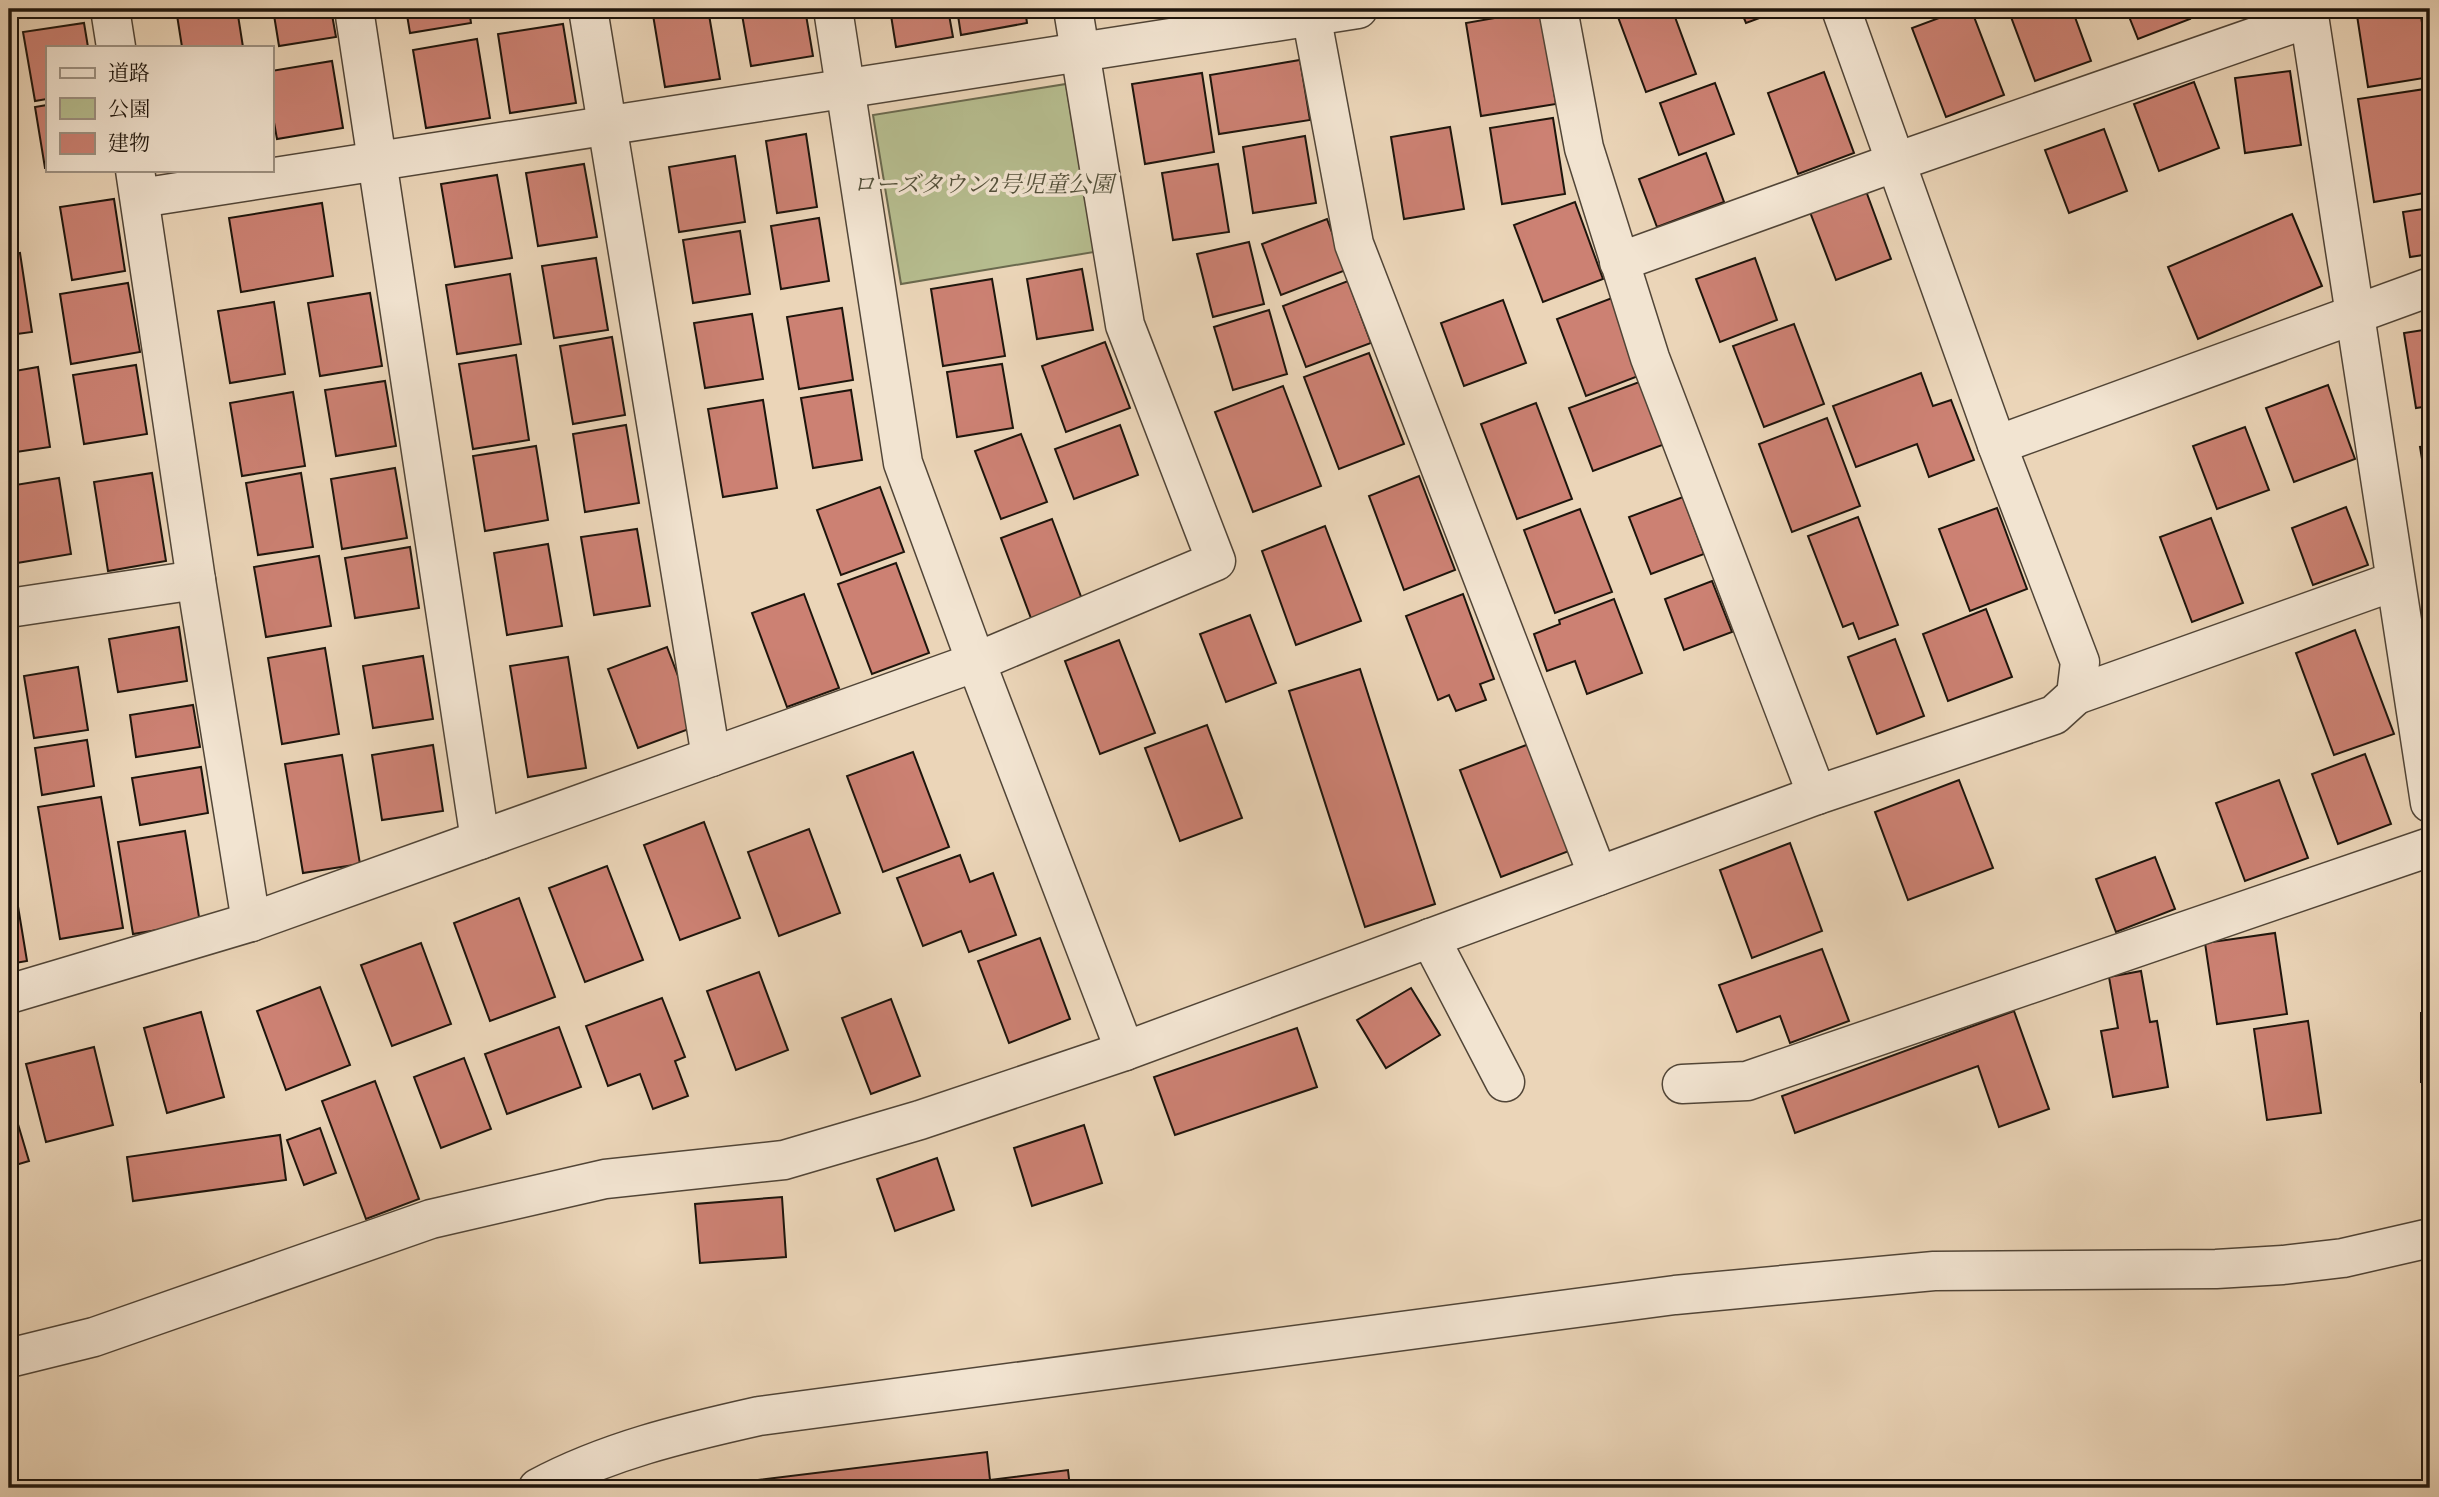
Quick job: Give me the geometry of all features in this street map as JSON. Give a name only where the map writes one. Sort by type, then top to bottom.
[{"type":"street","points":[[110,9],[116,46]]},
{"type":"street","points":[[354,9],[480,840]]},
{"type":"street","points":[[588,9],[711,757]]},
{"type":"street","points":[[833,9],[903,463],[1125,1051]]},
{"type":"street","points":[[9,994],[251,922],[480,840],[976,662],[1216,561],[1125,325],[1073,9]]},
{"type":"street","points":[[273,170],[377,160],[1079,51],[1311,12],[1358,9]]},
{"type":"street","points":[[1558,9],[1584,148],[1650,358],[1816,795]]},
{"type":"street","points":[[1841,9],[1997,445],[2080,662],[2076,695]]},
{"type":"street","points":[[1311,12],[1354,244],[1598,876]]},
{"type":"street","points":[[1619,262],[2308,13],[2430,803]]},
{"type":"street","points":[[251,922],[196,580],[138,184],[258,172]]},
{"type":"street","points":[[1997,445],[2430,287]]},
{"type":"street","points":[[9,608],[196,580]]},
{"type":"street","points":[[9,1358],[94,1337],[430,1219],[605,1180],[784,1160],[920,1120],[1125,1051],[1816,795],[2054,715],[2076,695],[2395,581]]},
{"type":"street","points":[[1682,1084],[1747,1081],[2430,847]]},
{"type":"street","points":[[1430,937],[1505,1082]]},
{"type":"street","points":[[538,1488],[608,1457],[670,1436],[760,1416],[1633,1300],[1934,1271],[2216,1269],[2283,1265],[2343,1258],[2430,1238]]},
{"type":"green space","name":"ローズタウン2号児童公園","points":[[1066,84],[1094,252],[901,284],[873,115]]},
{"type":"building","points":[[176,9],[237,9],[243,46],[182,46]]},
{"type":"building","points":[[273,9],[331,9],[336,37],[279,46]]},
{"type":"building","points":[[406,9],[469,9],[471,23],[410,33]]},
{"type":"building","points":[[652,9],[708,9],[720,79],[665,87]]},
{"type":"building","points":[[741,9],[805,9],[813,56],[751,66]]},
{"type":"building","points":[[890,9],[948,9],[953,37],[896,47]]},
{"type":"building","points":[[957,9],[1025,9],[1027,23],[961,35]]},
{"type":"building","points":[[1126,9],[1166,9],[1127,15]]},
{"type":"building","points":[[1615,9],[1672,9],[1696,74],[1646,92]]},
{"type":"building","points":[[1740,9],[1784,9],[1746,23]]},
{"type":"building","points":[[1963,9],[1971,9],[2004,95],[1946,117],[1912,28]]},
{"type":"building","points":[[2008,9],[2072,9],[2091,61],[2035,81]]},
{"type":"building","points":[[2126,9],[2186,9],[2190,19],[2138,39]]},
{"type":"building","points":[[2356,9],[2420,9],[2430,77],[2368,87]]},
{"type":"building","points":[[1541,10],[1556,104],[1481,116],[1466,23]]},
{"type":"building","points":[[84,23],[88,46],[46,46],[46,99],[35,101],[23,32]]},
{"type":"building","points":[[563,24],[576,103],[510,113],[498,34]]},
{"type":"building","points":[[477,39],[490,118],[426,128],[413,50]]},
{"type":"building","points":[[1300,60],[1310,120],[1219,134],[1210,75]]},
{"type":"building","points":[[332,61],[343,128],[277,139],[273,117],[273,71]]},
{"type":"building","points":[[2290,71],[2301,145],[2245,153],[2235,78]]},
{"type":"building","points":[[1824,72],[1854,153],[1798,174],[1768,93]]},
{"type":"building","points":[[1202,73],[1214,152],[1145,164],[1132,84]]},
{"type":"building","points":[[2194,82],[2219,148],[2159,171],[2134,104]]},
{"type":"building","points":[[1715,83],[1734,134],[1679,155],[1660,103]]},
{"type":"building","points":[[2425,89],[2430,118],[2430,192],[2374,202],[2358,99]]},
{"type":"building","points":[[46,105],[46,168],[45,168],[35,107]]},
{"type":"building","points":[[1553,118],[1565,194],[1502,204],[1490,128]]},
{"type":"building","points":[[1450,127],[1464,209],[1404,219],[1391,137]]},
{"type":"building","points":[[2104,129],[2127,191],[2069,213],[2045,150]]},
{"type":"building","points":[[806,134],[817,207],[777,213],[766,141]]},
{"type":"building","points":[[1305,136],[1316,203],[1253,213],[1243,147]]},
{"type":"building","points":[[1706,153],[1724,202],[1657,227],[1639,179]]},
{"type":"building","points":[[735,156],[745,222],[679,232],[669,167]]},
{"type":"building","points":[[584,164],[597,237],[538,246],[526,173]]},
{"type":"building","points":[[1218,164],[1229,232],[1173,240],[1162,173]]},
{"type":"building","points":[[9,168],[16,214],[9,216]]},
{"type":"building","points":[[497,175],[512,258],[455,267],[441,184]]},
{"type":"building","points":[[1866,191],[1891,259],[1836,280],[1810,212]]},
{"type":"building","points":[[114,199],[125,271],[72,280],[60,207]]},
{"type":"building","points":[[1575,202],[1603,279],[1543,302],[1514,225]]},
{"type":"building","points":[[322,203],[333,276],[241,292],[229,218]]},
{"type":"building","points":[[2430,208],[2430,254],[2410,257],[2403,212]]},
{"type":"building","points":[[2292,214],[2322,286],[2198,339],[2168,267]]},
{"type":"building","points":[[819,218],[829,281],[781,289],[771,226]]},
{"type":"building","points":[[1327,219],[1346,270],[1281,295],[1262,244]]},
{"type":"building","points":[[740,231],[750,294],[693,303],[683,240]]},
{"type":"building","points":[[1249,242],[1264,304],[1213,317],[1197,254]]},
{"type":"building","points":[[20,253],[32,332],[9,335],[9,255]]},
{"type":"building","points":[[596,258],[608,330],[554,338],[542,266]]},
{"type":"building","points":[[1755,258],[1777,320],[1720,342],[1696,279]]},
{"type":"building","points":[[1082,269],[1093,330],[1037,339],[1027,279]]},
{"type":"building","points":[[510,274],[521,344],[457,354],[446,285]]},
{"type":"building","points":[[992,279],[1005,356],[943,366],[931,289]]},
{"type":"building","points":[[1348,281],[1371,343],[1306,367],[1283,306]]},
{"type":"building","points":[[128,283],[140,352],[71,364],[60,294]]},
{"type":"building","points":[[370,293],[382,366],[320,376],[308,303]]},
{"type":"building","points":[[1612,298],[1641,375],[1586,396],[1557,319]]},
{"type":"building","points":[[1503,300],[1526,363],[1464,386],[1441,323]]},
{"type":"building","points":[[274,302],[285,374],[230,383],[218,311]]},
{"type":"building","points":[[842,308],[853,380],[799,389],[787,317]]},
{"type":"building","points":[[1269,310],[1287,374],[1233,390],[1214,327]]},
{"type":"building","points":[[752,314],[763,379],[705,388],[694,323]]},
{"type":"building","points":[[1794,324],[1824,404],[1764,427],[1733,346]]},
{"type":"building","points":[[2430,329],[2430,406],[2416,408],[2404,333]]},
{"type":"building","points":[[612,337],[625,415],[573,424],[560,346]]},
{"type":"building","points":[[1105,342],[1130,408],[1066,432],[1042,366]]},
{"type":"building","points":[[1369,353],[1404,444],[1339,469],[1304,377]]},
{"type":"building","points":[[516,355],[529,440],[473,449],[459,364]]},
{"type":"building","points":[[1002,364],[1013,428],[957,437],[947,372]]},
{"type":"building","points":[[136,365],[147,434],[84,444],[73,375]]},
{"type":"building","points":[[38,367],[50,447],[9,453],[9,372]]},
{"type":"building","points":[[1921,373],[1933,406],[1951,400],[1974,460],[1929,477],[1917,444],[1856,467],[1833,406]]},
{"type":"building","points":[[385,381],[396,446],[336,456],[325,390]]},
{"type":"building","points":[[1642,381],[1665,444],[1593,471],[1569,408]]},
{"type":"building","points":[[2328,385],[2355,459],[2294,482],[2266,408]]},
{"type":"building","points":[[1283,386],[1321,486],[1253,512],[1215,412]]},
{"type":"building","points":[[851,390],[862,460],[813,468],[801,398]]},
{"type":"building","points":[[293,392],[305,466],[242,476],[230,403]]},
{"type":"building","points":[[763,400],[777,488],[723,497],[708,409]]},
{"type":"building","points":[[1536,403],[1572,499],[1517,519],[1481,424]]},
{"type":"building","points":[[1827,418],[1860,506],[1792,532],[1759,444]]},
{"type":"building","points":[[626,425],[639,503],[585,512],[573,434]]},
{"type":"building","points":[[1120,425],[1138,475],[1074,499],[1055,449]]},
{"type":"building","points":[[2245,427],[2269,490],[2217,509],[2193,446]]},
{"type":"building","points":[[1021,434],[1047,502],[1001,519],[975,451]]},
{"type":"building","points":[[536,446],[548,520],[485,531],[473,456]]},
{"type":"building","points":[[2430,446],[2430,508],[2420,447]]},
{"type":"building","points":[[395,468],[407,538],[342,549],[331,479]]},
{"type":"building","points":[[152,473],[166,561],[108,571],[94,482]]},
{"type":"building","points":[[301,473],[313,547],[258,555],[246,483]]},
{"type":"building","points":[[1419,476],[1455,570],[1404,590],[1369,496]]},
{"type":"building","points":[[59,478],[71,554],[11,564],[9,486]]},
{"type":"building","points":[[880,487],[904,552],[841,575],[817,510]]},
{"type":"building","points":[[1683,497],[1704,554],[1651,574],[1629,517]]},
{"type":"building","points":[[2346,507],[2368,565],[2313,585],[2292,528]]},
{"type":"building","points":[[1997,508],[2027,589],[1970,611],[1939,529]]},
{"type":"building","points":[[1580,509],[1612,592],[1555,613],[1524,530]]},
{"type":"building","points":[[1858,517],[1898,625],[1859,639],[1853,623],[1843,627],[1808,536]]},
{"type":"building","points":[[2211,518],[2243,603],[2192,622],[2160,537]]},
{"type":"building","points":[[1052,519],[1083,602],[1032,621],[1001,538]]},
{"type":"building","points":[[1325,526],[1361,621],[1296,645],[1262,551]]},
{"type":"building","points":[[637,529],[650,606],[594,615],[581,537]]},
{"type":"building","points":[[548,544],[562,626],[507,635],[494,553]]},
{"type":"building","points":[[410,547],[419,608],[355,618],[345,558]]},
{"type":"building","points":[[319,556],[331,626],[266,637],[254,567]]},
{"type":"building","points":[[896,563],[929,653],[872,674],[838,584]]},
{"type":"building","points":[[1712,581],[1732,632],[1684,650],[1665,599]]},
{"type":"building","points":[[804,594],[839,688],[787,707],[752,613]]},
{"type":"building","points":[[1463,594],[1494,679],[1480,684],[1486,700],[1456,711],[1449,695],[1438,700],[1406,616]]},
{"type":"building","points":[[1614,599],[1642,673],[1587,694],[1575,661],[1547,671],[1534,634],[1560,624],[1559,620]]},
{"type":"building","points":[[1986,609],[2012,677],[1948,701],[1923,634]]},
{"type":"building","points":[[1250,615],[1276,683],[1226,702],[1200,634]]},
{"type":"building","points":[[179,627],[187,681],[118,692],[109,639]]},
{"type":"building","points":[[2355,630],[2394,734],[2334,755],[2296,653]]},
{"type":"building","points":[[1895,639],[1924,716],[1877,734],[1848,657]]},
{"type":"building","points":[[1119,640],[1155,733],[1100,754],[1065,661]]},
{"type":"building","points":[[667,647],[697,726],[638,748],[608,669]]},
{"type":"building","points":[[325,648],[339,734],[282,744],[268,658]]},
{"type":"building","points":[[423,656],[433,719],[373,728],[363,666]]},
{"type":"building","points":[[568,657],[586,768],[528,777],[510,666]]},
{"type":"building","points":[[78,667],[88,730],[34,738],[24,676]]},
{"type":"building","points":[[1360,669],[1435,904],[1365,927],[1289,691]]},
{"type":"building","points":[[193,705],[200,747],[136,757],[130,715]]},
{"type":"building","points":[[1207,725],[1242,818],[1180,841],[1145,748]]},
{"type":"building","points":[[87,740],[94,786],[42,795],[35,748]]},
{"type":"building","points":[[1529,744],[1569,851],[1501,877],[1460,770]]},
{"type":"building","points":[[433,745],[443,811],[382,820],[372,755]]},
{"type":"building","points":[[913,752],[949,847],[883,872],[847,776]]},
{"type":"building","points":[[2365,754],[2391,824],[2338,844],[2312,774]]},
{"type":"building","points":[[342,755],[360,864],[303,873],[285,764]]},
{"type":"building","points":[[201,767],[208,813],[140,825],[132,778]]},
{"type":"building","points":[[1959,780],[1993,868],[1908,900],[1875,812]]},
{"type":"building","points":[[2279,780],[2308,858],[2245,881],[2216,803]]},
{"type":"building","points":[[101,797],[123,928],[60,939],[38,807]]},
{"type":"building","points":[[704,822],[740,918],[680,940],[644,845]]},
{"type":"building","points":[[809,829],[840,913],[779,936],[748,852]]},
{"type":"building","points":[[185,831],[200,923],[133,934],[118,842]]},
{"type":"building","points":[[1790,843],[1822,931],[1752,958],[1720,870]]},
{"type":"building","points":[[960,855],[970,882],[993,873],[1016,935],[969,952],[961,931],[923,946],[897,878]]},
{"type":"building","points":[[2155,857],[2175,909],[2116,932],[2096,879]]},
{"type":"building","points":[[9,864],[27,961],[9,964]]},
{"type":"building","points":[[607,866],[643,960],[585,982],[549,888]]},
{"type":"building","points":[[519,898],[555,997],[490,1021],[454,923]]},
{"type":"building","points":[[2275,933],[2287,1014],[2217,1024],[2205,943]]},
{"type":"building","points":[[1040,938],[1070,1019],[1009,1043],[978,961]]},
{"type":"building","points":[[421,943],[451,1024],[392,1046],[361,965]]},
{"type":"building","points":[[1822,949],[1849,1021],[1790,1043],[1780,1016],[1737,1032],[1719,985]]},
{"type":"building","points":[[2141,971],[2150,1022],[2157,1021],[2168,1087],[2113,1097],[2101,1031],[2118,1028],[2109,977]]},
{"type":"building","points":[[759,972],[788,1050],[736,1070],[707,991]]},
{"type":"building","points":[[320,987],[350,1065],[286,1090],[257,1011]]},
{"type":"building","points":[[1411,988],[1440,1035],[1386,1068],[1357,1020]]},
{"type":"building","points":[[662,998],[685,1057],[675,1061],[688,1096],[653,1109],[640,1074],[608,1086],[586,1026]]},
{"type":"building","points":[[891,999],[920,1076],[871,1094],[842,1018]]},
{"type":"building","points":[[2014,1011],[2049,1109],[1999,1127],[1978,1066],[1795,1133],[1782,1096]]},
{"type":"building","points":[[201,1012],[224,1097],[167,1113],[144,1028]]},
{"type":"building","points":[[2421,1013],[2430,1013],[2430,1082],[2421,1082]]},
{"type":"building","points":[[2308,1021],[2321,1113],[2267,1120],[2254,1029]]},
{"type":"building","points":[[559,1027],[581,1087],[507,1114],[485,1054]]},
{"type":"building","points":[[1297,1028],[1317,1087],[1175,1135],[1154,1077]]},
{"type":"building","points":[[94,1047],[113,1125],[46,1142],[26,1064]]},
{"type":"building","points":[[464,1058],[491,1129],[441,1148],[414,1077]]},
{"type":"building","points":[[375,1081],[419,1199],[366,1219],[322,1101]]},
{"type":"building","points":[[9,1094],[29,1161],[9,1167]]},
{"type":"building","points":[[1084,1125],[1102,1183],[1032,1206],[1014,1148]]},
{"type":"building","points":[[320,1128],[336,1173],[304,1185],[287,1140]]},
{"type":"building","points":[[280,1135],[286,1180],[133,1201],[127,1157]]},
{"type":"building","points":[[937,1158],[954,1210],[895,1231],[877,1179]]},
{"type":"building","points":[[782,1197],[786,1257],[700,1263],[695,1204]]},
{"type":"building","points":[[987,1452],[990,1480],[1068,1470],[1070,1488],[692,1488]]}]
